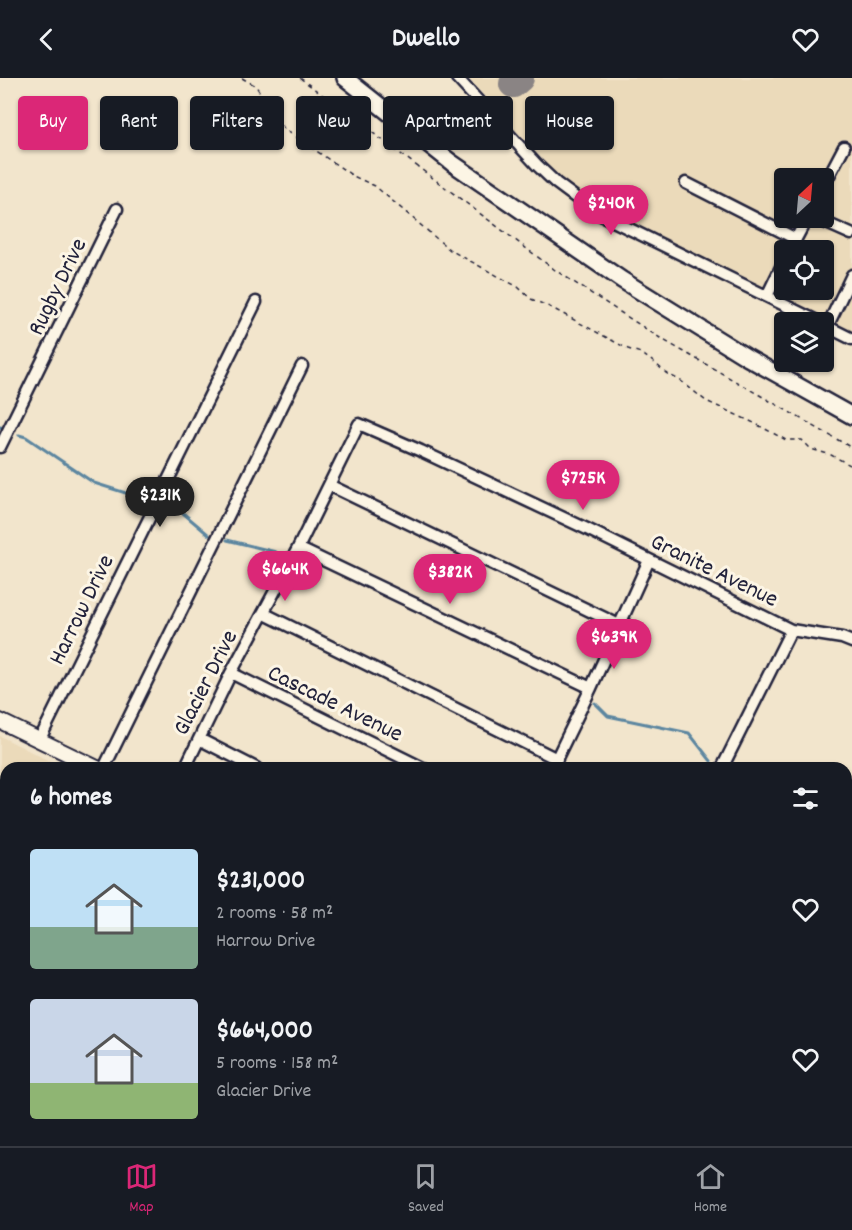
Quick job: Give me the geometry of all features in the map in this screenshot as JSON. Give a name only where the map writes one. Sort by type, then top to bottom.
[{"type":"highway","points":[[345,78],[452,163],[622,280],[748,358],[852,416]]},
{"type":"main road","points":[[0,721],[84,762]]},
{"type":"street","points":[[457,78],[537,165],[583,204],[798,312]]},
{"type":"street","points":[[833,168],[844,147]]},
{"type":"street","points":[[687,183],[796,239],[802,228]]},
{"type":"street","name":"Rugby Drive","points":[[0,447],[117,209]]},
{"type":"street","points":[[834,226],[851,234]]},
{"type":"street","points":[[831,312],[852,275]]},
{"type":"street","points":[[767,296],[774,282]]},
{"type":"street","name":"Harrow Drive","points":[[39,741],[256,302]]},
{"type":"street","points":[[834,330],[852,339]]},
{"type":"street","points":[[107,762],[302,366]]},
{"type":"street","name":"Glacier Drive","points":[[188,762],[231,673],[298,548],[360,424]]},
{"type":"street","name":"Granite Avenue","points":[[360,424],[421,451],[791,630],[842,638],[852,642]]},
{"type":"street","points":[[329,485],[620,625]]},
{"type":"street","points":[[298,548],[591,688]]},
{"type":"street","points":[[554,762],[649,560]]},
{"type":"street","points":[[263,613],[552,762]]},
{"type":"street","points":[[725,762],[791,630]]},
{"type":"street","name":"Cascade Avenue","points":[[231,673],[411,762]]},
{"type":"street","points":[[199,739],[244,762]]},
{"type":"path","points":[[242,78],[256,86],[284,129],[353,176],[375,186],[450,250],[518,287],[531,299],[628,349],[641,353],[666,374],[681,381],[706,401],[786,440],[802,440],[811,449],[831,455],[852,466]]},
{"type":"path","points":[[300,78],[555,270],[660,338],[852,448]]},
{"type":"shaded area","points":[[468,78],[852,78],[852,332],[834,323],[834,312],[813,312],[789,300],[834,300],[834,240],[774,240],[774,292],[620,217],[562,181],[534,150],[614,150],[614,96],[525,96],[525,140],[513,127],[513,96],[484,96]]},
{"type":"shaded area","points":[[0,736],[51,762],[0,762]]},
{"type":"waterway","points":[[19,435],[26,437],[94,483],[148,500]]},
{"type":"waterway","points":[[165,504],[177,508],[209,535]]},
{"type":"waterway","points":[[227,540],[276,552]]},
{"type":"waterway","points":[[595,703],[608,716],[689,733],[711,761]]},
{"type":"taxiway","points":[[513,84],[520,78]]}]
